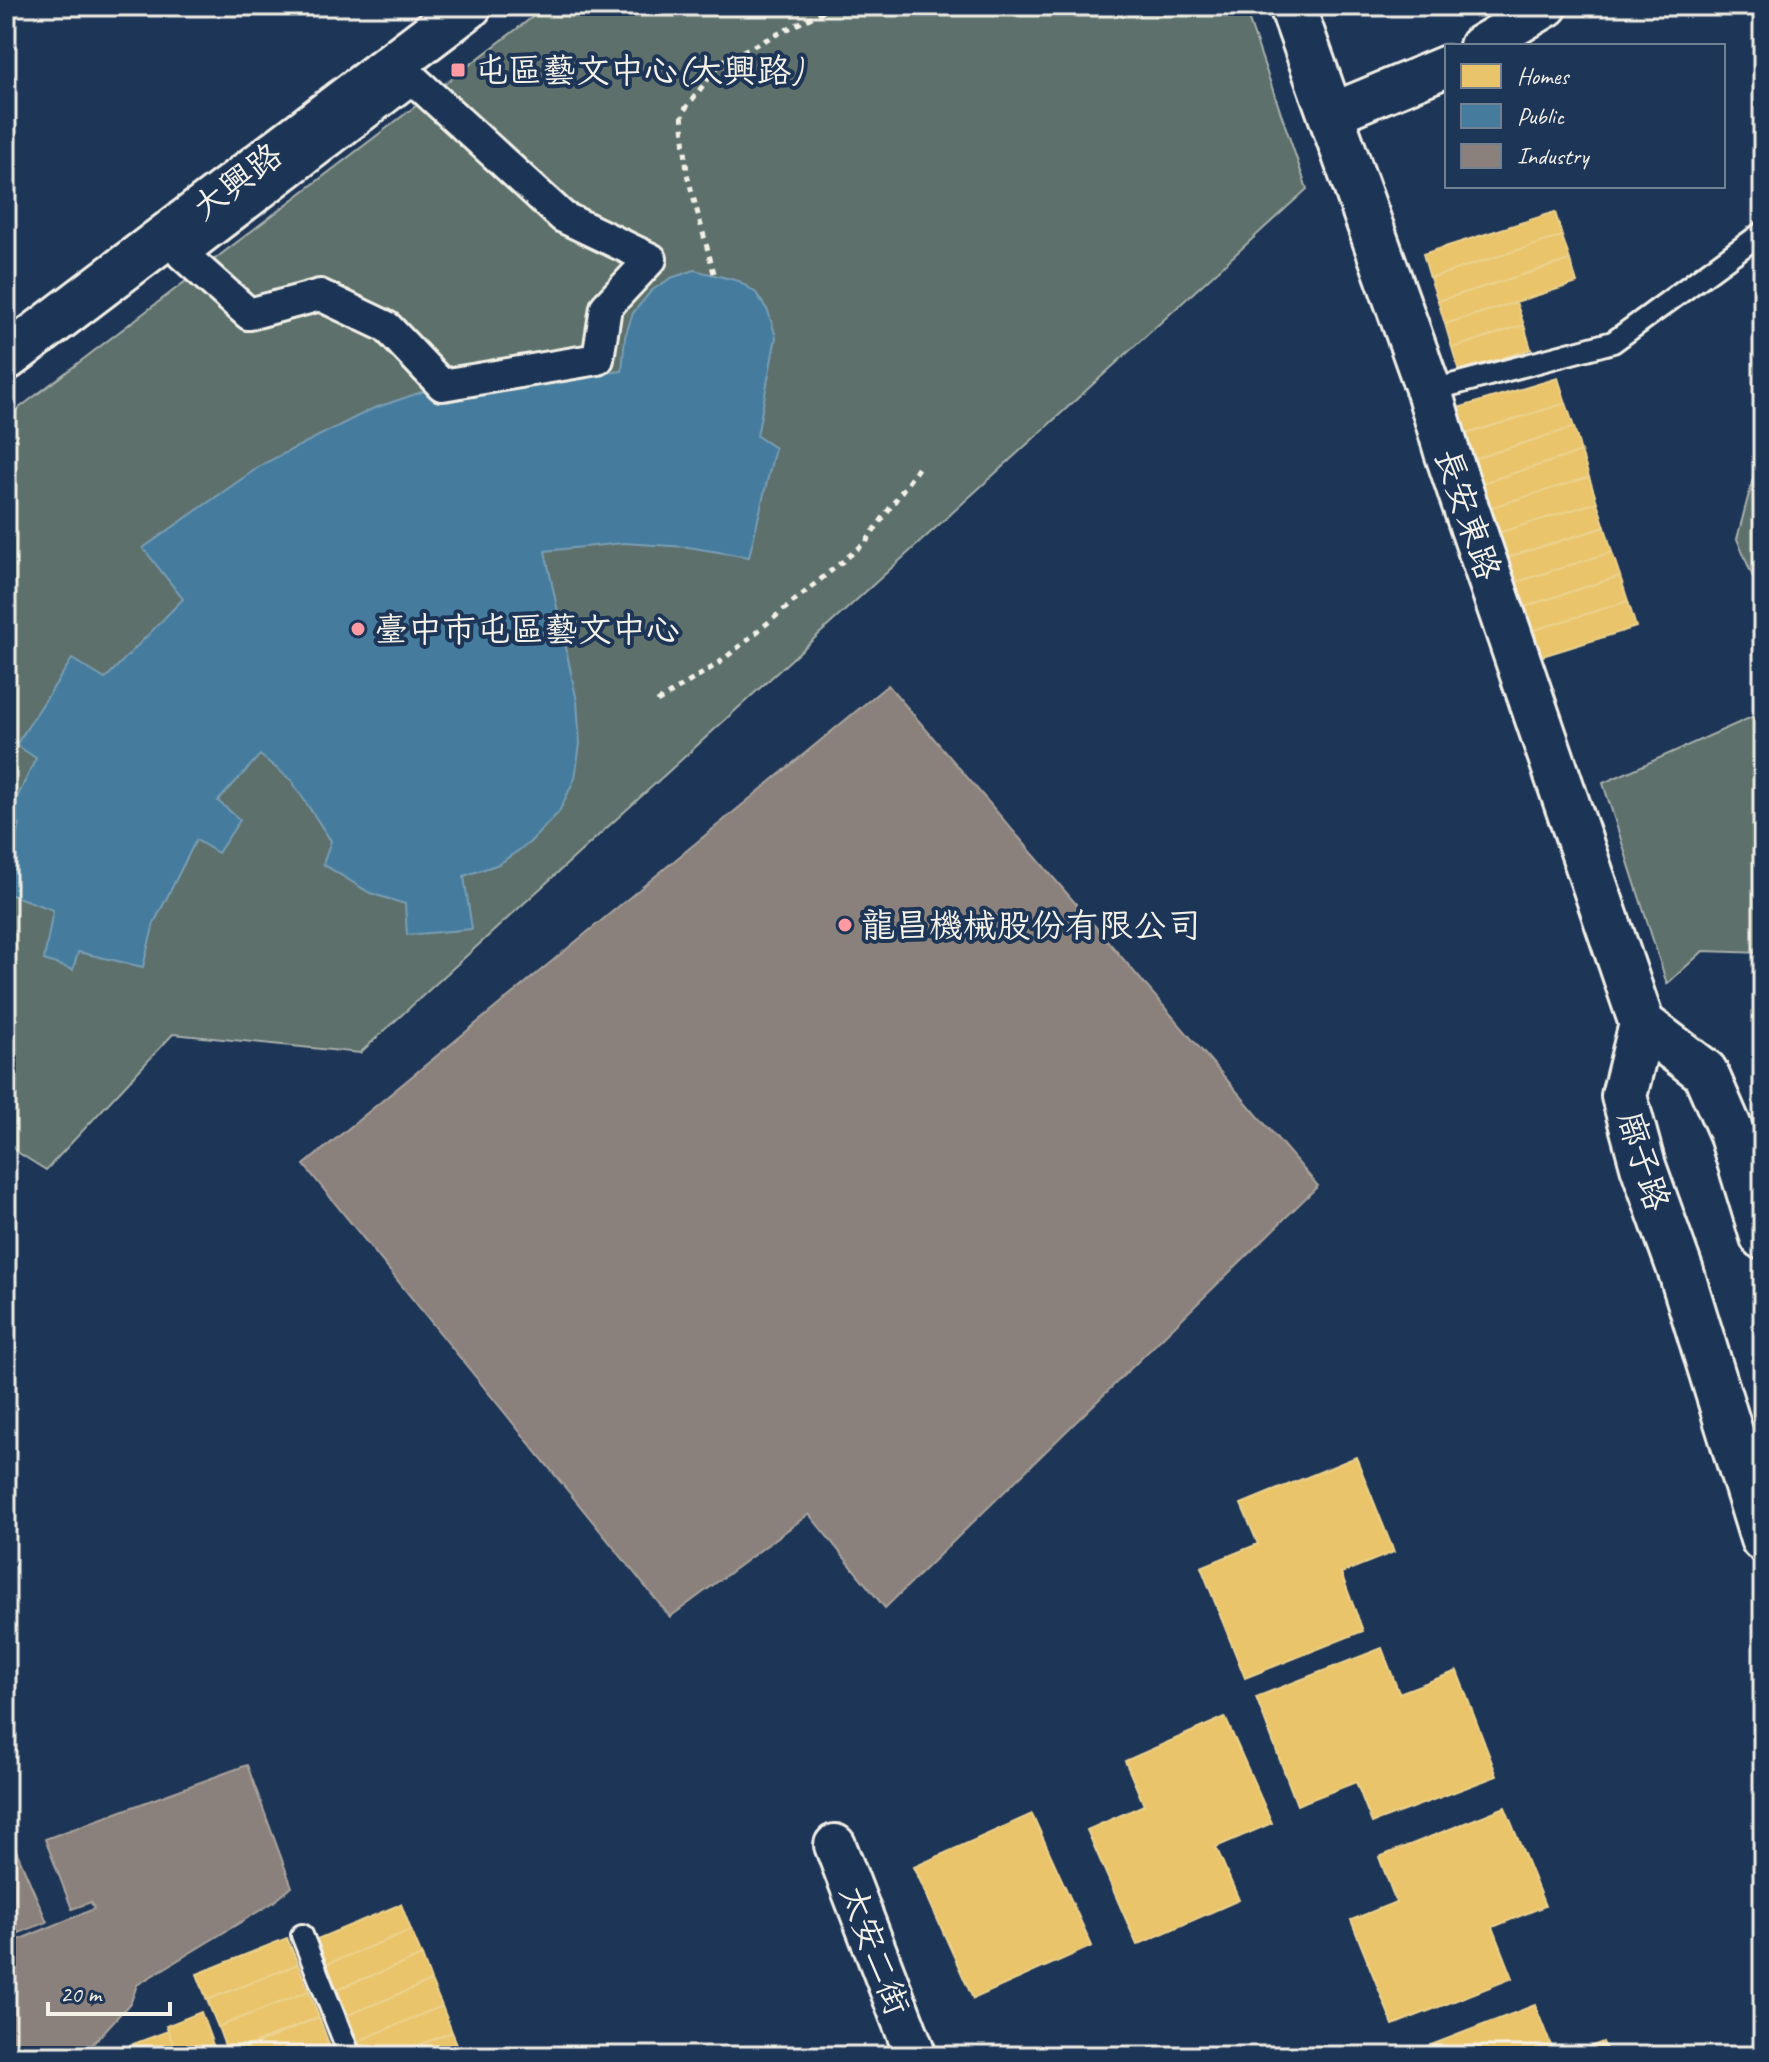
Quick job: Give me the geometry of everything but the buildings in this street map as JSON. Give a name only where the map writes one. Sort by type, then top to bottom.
[{"type":"street","name":"大興路","points":[[6,358],[469,6]]},
{"type":"street","name":"長安東路","points":[[1292,6],[1429,391],[1642,1024]]},
{"type":"street","points":[[1483,44],[1547,6]]},
{"type":"street","points":[[1329,115],[1445,67]]},
{"type":"street","points":[[412,78],[563,217],[651,259],[606,307],[598,359],[442,385],[387,327],[320,295],[249,314],[182,254],[412,78]]},
{"type":"street","points":[[1642,1024],[1705,1072],[1731,1132],[1763,1237]]},
{"type":"street","name":"廍子路","points":[[1642,1024],[1624,1096],[1643,1166],[1681,1272],[1763,1539]]},
{"type":"street","name":"太安二街","points":[[835,1845],[916,2056]]},
{"type":"lane","points":[[1429,391],[1613,342],[1763,232]]},
{"type":"lane","points":[[302,1935],[350,2056]]},
{"type":"path","points":[[714,273],[687,174],[682,113],[721,62],[828,9],[849,6]]},
{"type":"path","points":[[941,6],[995,11],[1013,6]]},
{"type":"path","points":[[657,702],[719,663],[866,542],[921,464]]},
{"type":"shaded area","points":[[547,6],[1244,6],[1307,189],[360,1053],[173,1034],[46,1170],[6,1145],[6,418]]},
{"type":"shaded area","points":[[1763,444],[1763,601],[1737,539]]},
{"type":"shaded area","points":[[1763,712],[1763,953],[1703,951],[1667,984],[1603,783]]},
{"type":"place","name":"屯區藝文中心(大興路)","points":[[458,70]]},
{"type":"place","name":"臺中市屯區藝文中心","points":[[358,629]]},
{"type":"place","name":"龍昌機械股份有限公司","points":[[845,925]]}]
